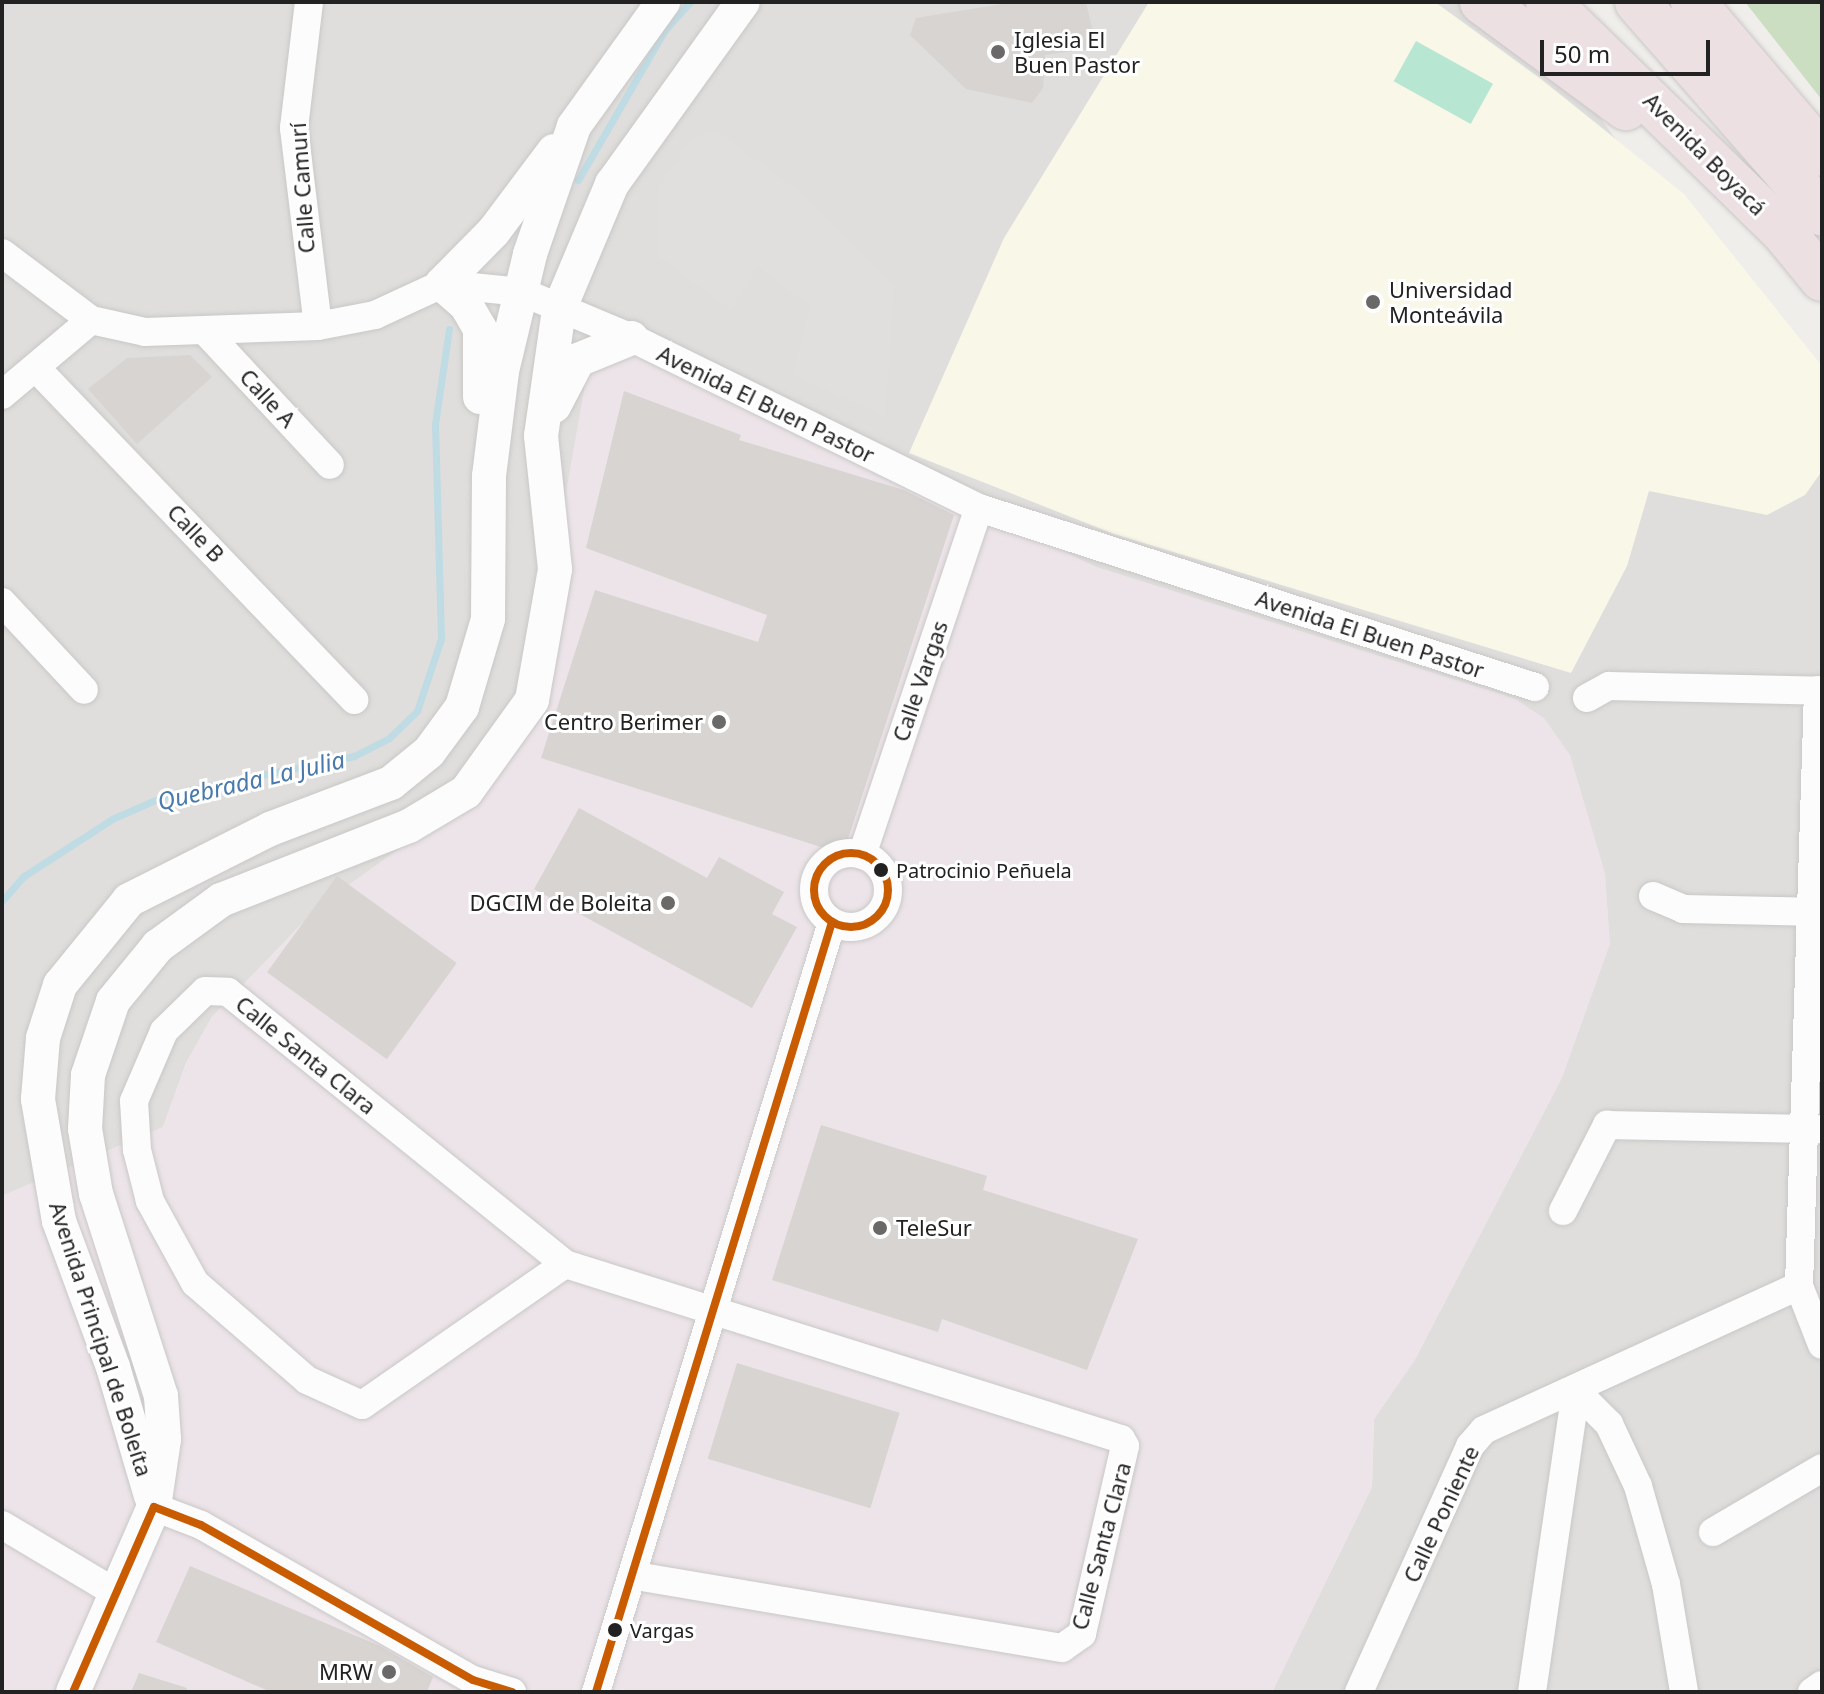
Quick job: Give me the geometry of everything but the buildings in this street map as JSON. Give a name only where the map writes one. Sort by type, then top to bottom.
[{"type":"highway","points":[[1482,2],[1782,230]]},
{"type":"highway","name":"Avenida Boyacá","points":[[1548,2],[1782,230],[1822,279]]},
{"type":"highway","name":"Avenida Boyacá","points":[[1637,2],[1822,213]]},
{"type":"highway","points":[[1693,2],[1822,154]]},
{"type":"street","name":"Calle Camurí","points":[[309,2],[294,128],[318,326]]},
{"type":"street","name":"Avenida Principal de Boleíta","points":[[154,1507],[113,1367],[59,1221],[38,1099],[43,1038],[60,985],[129,900],[270,829],[391,783],[429,752],[462,707],[488,619],[489,476],[502,371],[522,292],[574,126],[663,2]]},
{"type":"street","name":"Avenida Principal de Boleíta","points":[[73,1692],[154,1507],[164,1439],[161,1396],[96,1194],[85,1129],[88,1075],[113,1001],[158,946],[221,900],[409,826],[466,792],[532,700],[555,569],[541,436],[559,310],[612,184],[743,2]]},
{"type":"street","points":[[2,253],[91,320],[145,332],[318,326],[375,315],[442,284],[494,231],[574,126]]},
{"type":"street","points":[[442,284],[466,305],[480,329],[489,476]]},
{"type":"street","name":"Avenida El Buen Pastor","points":[[442,284],[522,292],[632,338],[979,508],[1535,687]]},
{"type":"street","points":[[2,395],[91,320]]},
{"type":"street","name":"Calle A","points":[[205,331],[330,465]]},
{"type":"street","points":[[541,436],[578,360],[632,338]]},
{"type":"street","name":"Calle B","points":[[36,368],[354,700]]},
{"type":"street","name":"Calle Vargas","points":[[862,855],[979,508]]},
{"type":"street","points":[[2,602],[84,690]]},
{"type":"street","points":[[1587,698],[1609,686],[1820,690],[1815,1129],[1799,1286],[1822,1345]]},
{"type":"street","points":[[862,855],[885,877],[883,909],[855,927],[832,922],[817,904],[820,870],[838,856],[862,855]]},
{"type":"street","points":[[1653,896],[1683,909],[1817,912]]},
{"type":"street","points":[[596,1692],[832,922]]},
{"type":"street","name":"Calle Santa Clara","points":[[565,1264],[362,1405],[307,1380],[195,1283],[150,1201],[137,1150],[134,1101],[164,1031],[205,991],[228,992],[565,1264],[713,1314],[1121,1439],[1126,1456],[1082,1634],[1062,1648],[632,1575]]},
{"type":"street","points":[[1563,1211],[1607,1125],[1815,1129]]},
{"type":"street","name":"Calle Poniente","points":[[1359,1692],[1470,1446],[1507,1416],[1576,1391],[1799,1286]]},
{"type":"street","points":[[1532,1692],[1576,1391]]},
{"type":"street","points":[[1576,1391],[1626,1450],[1666,1584],[1684,1692]]},
{"type":"street","points":[[1713,1532],[1822,1468]]},
{"type":"street","points":[[154,1507],[201,1525],[473,1680],[512,1692]]},
{"type":"street","points":[[2,1525],[116,1593]]},
{"type":"street","points":[[1812,1692],[1822,1685]]},
{"type":"shaded area","points":[[2,2],[1507,2],[1531,23],[1696,249],[1822,397],[1822,1692],[1272,1692],[1372,1487],[1374,1419],[1416,1358],[1544,719],[1515,699],[1096,567],[938,493],[550,649],[433,825],[318,907],[212,1017],[186,1063],[163,1127],[2,1196]]},
{"type":"shaded area","name":"Universidad Monteávila","points":[[1149,2],[1435,2],[1541,79],[1684,194],[1822,366],[1822,471],[1805,495],[1767,515],[1649,491],[1627,566],[1571,673],[1114,534],[909,453],[1004,238]]},
{"type":"shaded area","points":[[716,130],[807,198],[894,285],[885,416],[793,375],[810,306],[758,266],[731,310],[658,256],[657,189],[692,138]]},
{"type":"shaded area","points":[[626,349],[1096,567],[1515,699],[1544,718],[1570,755],[1605,873],[1610,944],[1562,1078],[1416,1358],[1374,1419],[1372,1487],[1272,1692],[2,1692],[2,1196],[163,1127],[186,1063],[212,1017],[318,907],[433,825],[526,719],[587,373]]},
{"type":"green space","points":[[1745,2],[1822,2],[1822,100],[1782,49]]},
{"type":"green space","points":[[1416,41],[1493,84],[1471,124],[1394,81]]},
{"type":"waterway","name":"Quebrada La Julia","points":[[578,180],[665,30],[690,2]]},
{"type":"waterway","name":"Quebrada La Julia","points":[[2,901],[24,876],[112,819],[169,794],[354,756],[389,738],[417,711],[441,639],[435,424],[449,329]]},
{"type":"transit line","points":[[851,853],[865,856],[877,864],[885,876],[888,890],[885,904],[877,916],[865,924],[851,927],[837,924],[825,916],[817,904],[814,890],[817,876],[825,864],[837,856],[851,853]]},
{"type":"transit line","points":[[596,1692],[832,922]]},
{"type":"transit line","points":[[73,1692],[154,1507],[201,1525],[473,1680],[512,1692]]},
{"type":"place","name":"Iglesia El Buen Pastor","points":[[998,52]]},
{"type":"place","name":"Universidad Monteávila","points":[[1373,302]]},
{"type":"place","name":"Centro Berimer","points":[[719,722]]},
{"type":"place","name":"Patrocinio Peñuela","points":[[881,870]]},
{"type":"place","name":"DGCIM de Boleita","points":[[668,903]]},
{"type":"place","name":"TeleSur","points":[[880,1228]]},
{"type":"place","name":"Vargas","points":[[615,1630]]},
{"type":"place","name":"MRW","points":[[389,1672]]}]
